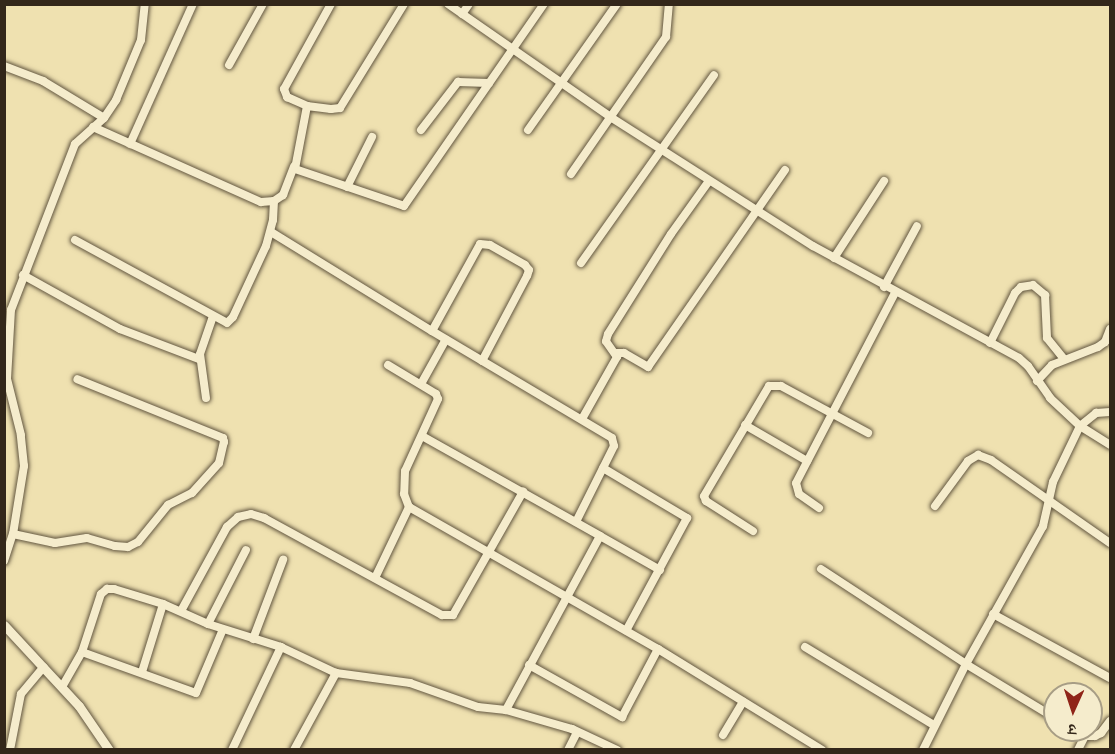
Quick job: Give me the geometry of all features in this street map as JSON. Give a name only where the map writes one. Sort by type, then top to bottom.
[{"type":"street","points":[[4,561],[13,534],[24,466],[21,435],[6,379],[7,315],[75,144],[104,118],[116,100],[141,39],[145,4]]},
{"type":"street","points":[[130,144],[193,4]]},
{"type":"street","points":[[229,65],[263,4]]},
{"type":"street","points":[[331,4],[284,89],[287,97],[307,106],[331,109],[340,108],[404,4]]},
{"type":"street","points":[[448,4],[612,118],[756,210],[884,287],[1018,358],[1028,366],[1050,398],[1080,426],[1110,445]]},
{"type":"street","points":[[462,14],[469,4]]},
{"type":"street","points":[[294,166],[295,169],[401,206],[407,203],[544,4]]},
{"type":"street","points":[[528,130],[616,4]]},
{"type":"street","points":[[571,174],[666,38],[669,4]]},
{"type":"street","points":[[4,66],[43,81],[104,118]]},
{"type":"street","points":[[581,263],[714,75]]},
{"type":"street","points":[[421,130],[458,82],[489,83]]},
{"type":"street","points":[[75,240],[213,317],[225,323],[232,320],[271,232],[274,201],[286,189],[294,166],[307,106]]},
{"type":"street","points":[[93,127],[253,200],[274,201]]},
{"type":"street","points":[[347,187],[372,137]]},
{"type":"street","points":[[616,353],[624,353],[648,367],[785,170]]},
{"type":"street","points":[[582,419],[616,359],[616,353],[606,341],[608,334],[671,234],[710,181]]},
{"type":"street","points":[[834,258],[884,181]]},
{"type":"street","points":[[884,287],[916,226]]},
{"type":"street","points":[[271,232],[614,440],[576,522]]},
{"type":"street","points":[[432,331],[480,244],[490,245],[516,260],[528,268],[529,273],[482,361]]},
{"type":"street","points":[[23,275],[120,329],[200,359]]},
{"type":"street","points":[[990,343],[1016,293],[1021,287],[1034,285],[1039,287],[1045,295],[1047,338],[1064,359]]},
{"type":"street","points":[[819,508],[796,489],[807,461],[895,293]]},
{"type":"street","points":[[206,398],[200,359],[213,317]]},
{"type":"street","points":[[1037,381],[1052,365],[1098,347],[1104,342],[1110,329]]},
{"type":"street","points":[[420,384],[446,339]]},
{"type":"street","points":[[388,364],[436,394],[438,399],[405,471],[404,494],[409,507],[658,649],[822,750]]},
{"type":"street","points":[[13,534],[55,543],[84,538],[128,547],[138,542],[168,505],[192,493],[219,463],[224,444],[223,438],[77,380]]},
{"type":"street","points":[[753,531],[706,501],[704,496],[767,388],[774,384],[868,433]]},
{"type":"street","points":[[923,750],[966,664],[1043,526],[1053,482],[1080,426],[1096,413],[1110,412]]},
{"type":"street","points":[[745,425],[807,461]]},
{"type":"street","points":[[422,436],[660,570]]},
{"type":"street","points":[[935,506],[943,499],[968,460],[978,455],[991,460],[1110,543]]},
{"type":"street","points":[[603,468],[687,518],[626,631]]},
{"type":"street","points":[[181,611],[227,527],[232,521],[246,515],[264,518],[442,615],[450,616],[455,614],[524,492]]},
{"type":"street","points":[[375,578],[409,507]]},
{"type":"street","points":[[506,710],[600,536]]},
{"type":"street","points":[[208,624],[246,550]]},
{"type":"street","points":[[253,639],[283,560]]},
{"type":"street","points":[[821,569],[966,664],[1043,711]]},
{"type":"street","points":[[62,687],[82,652],[104,591],[114,589],[164,604],[208,624],[281,646],[336,673],[410,683],[478,707],[506,710],[577,732],[617,750]]},
{"type":"street","points":[[141,672],[164,604]]},
{"type":"street","points":[[993,614],[1110,678]]},
{"type":"street","points":[[4,625],[79,706],[109,750]]},
{"type":"street","points":[[82,652],[196,693],[223,629]]},
{"type":"street","points":[[232,750],[281,646]]},
{"type":"street","points":[[805,647],[934,725]]},
{"type":"street","points":[[529,665],[622,717],[658,649]]},
{"type":"street","points":[[10,750],[21,694],[44,668]]},
{"type":"street","points":[[294,750],[336,673]]},
{"type":"street","points":[[723,735],[743,702]]},
{"type":"street","points":[[568,750],[577,732]]}]
